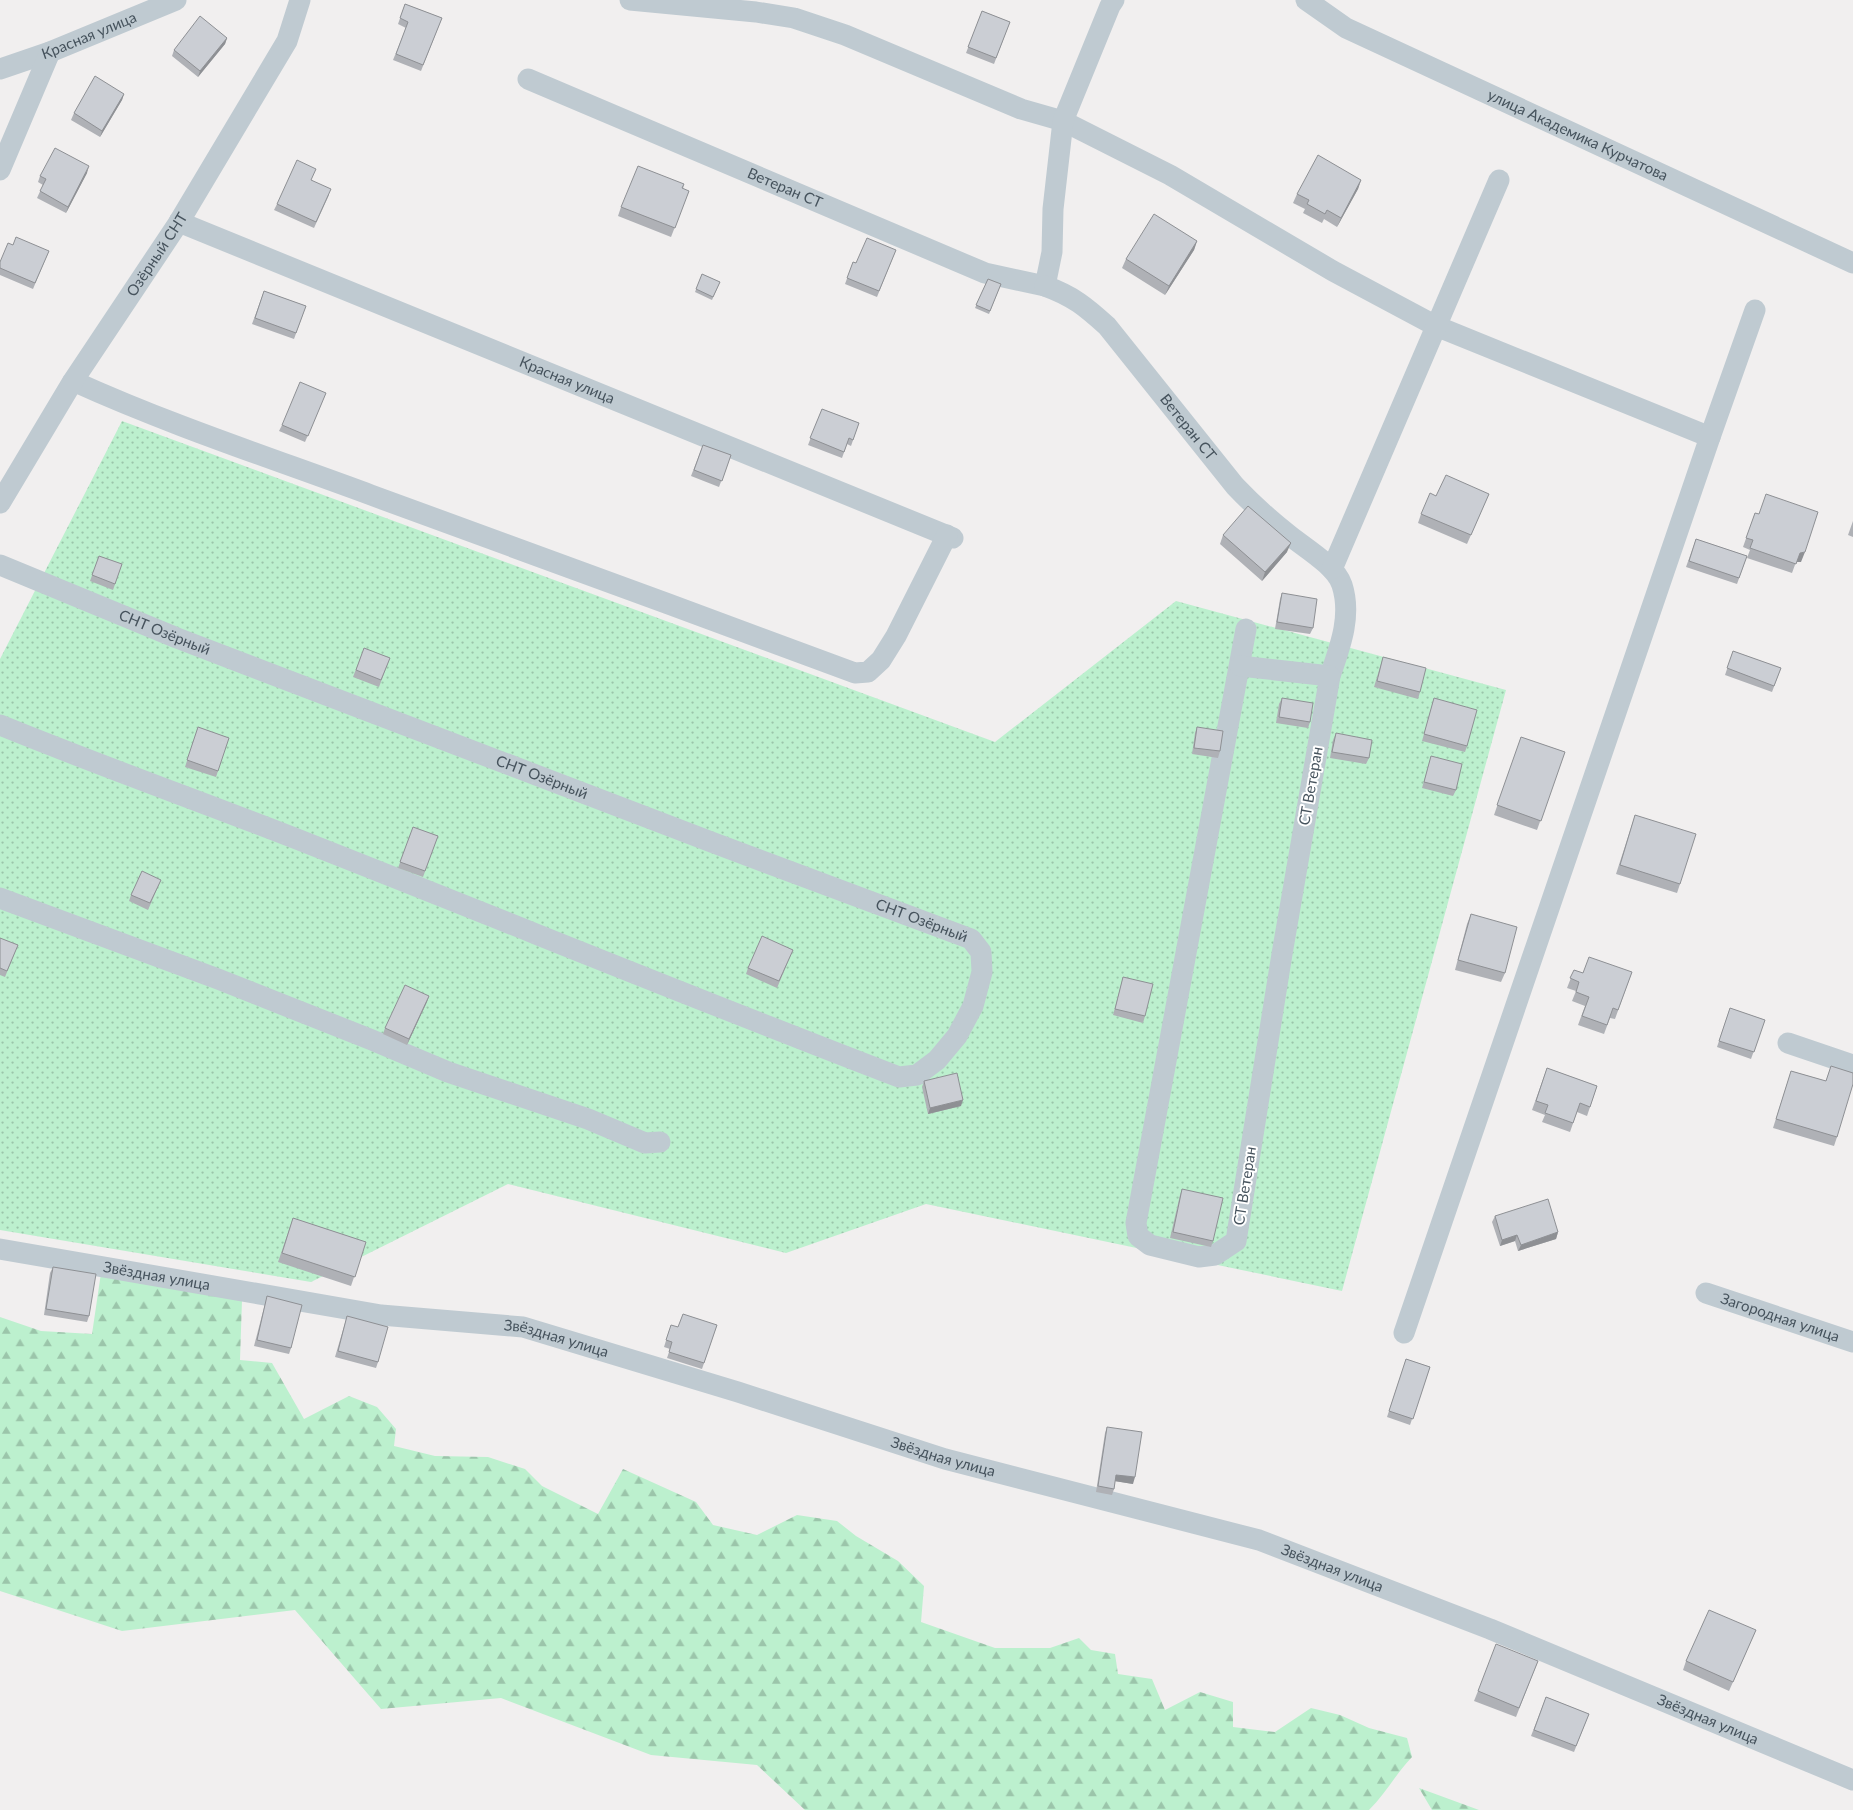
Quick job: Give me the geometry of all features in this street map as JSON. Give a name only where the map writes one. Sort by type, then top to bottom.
[{"type":"street","name":"Красная улица","points":[[0,68],[50,52],[176,0]]},
{"type":"street","name":"Озёрный СНТ","points":[[0,503],[74,381],[179,222],[287,41],[300,0]]},
{"type":"street","points":[[630,0],[756,12],[794,18],[845,35],[1021,109],[1063,121],[1170,176],[1333,271],[1436,326],[1710,437]]},
{"type":"street","points":[[1045,286],[1052,252],[1054,209],[1063,121],[1114,0]]},
{"type":"street","name":"улица Академика Курчатова","points":[[1306,0],[1346,28],[1853,262]]},
{"type":"street","points":[[0,170],[50,52]]},
{"type":"street","name":"Ветеран СТ","points":[[528,79],[985,272],[1045,286],[1066,294],[1086,307],[1108,326],[1235,486],[1253,505],[1332,569]]},
{"type":"street","points":[[1332,569],[1499,180]]},
{"type":"street","name":"Красная улица","points":[[74,381],[212,438],[564,565],[855,673],[868,672],[881,660],[950,536],[179,222]]},
{"type":"street","points":[[1404,1333],[1755,310]]},
{"type":"street","name":"СНТ Озёрный","points":[[0,565],[177,638],[971,939],[981,952],[982,972],[973,1006],[957,1036],[937,1060],[917,1075],[899,1077],[588,956],[276,831],[79,758],[0,725]]},
{"type":"street","name":"СТ Ветеран","points":[[1246,629],[1136,1223],[1138,1236],[1150,1245],[1199,1257],[1215,1255],[1236,1241],[1282,954],[1330,676],[1343,638],[1345,603],[1342,584],[1332,569]]},
{"type":"street","points":[[1240,666],[1330,676]]},
{"type":"street","points":[[0,898],[218,979],[448,1072],[588,1119],[645,1143],[660,1142]]},
{"type":"street","points":[[1788,1043],[1853,1065]]},
{"type":"street","name":"Звёздная улица","points":[[0,1249],[381,1315],[523,1327],[738,1392],[945,1459],[1259,1540],[1490,1630],[1853,1780]]},
{"type":"street","name":"Загородная улица","points":[[1706,1293],[1853,1342]]},
{"type":"green space","points":[[122,421],[995,742],[1176,601],[1506,690],[1342,1291],[926,1204],[786,1253],[508,1184],[311,1282],[0,1230],[0,659]]},
{"type":"green space","points":[[101,1273],[242,1300],[240,1360],[272,1363],[304,1419],[349,1396],[377,1407],[396,1429],[394,1446],[435,1456],[488,1457],[525,1469],[542,1486],[598,1514],[623,1469],[696,1502],[713,1525],[757,1535],[797,1515],[837,1521],[856,1536],[898,1561],[924,1586],[921,1622],[995,1648],[1050,1648],[1079,1638],[1091,1650],[1115,1654],[1118,1674],[1152,1679],[1165,1710],[1200,1692],[1233,1702],[1233,1727],[1275,1732],[1311,1708],[1340,1715],[1369,1728],[1407,1738],[1412,1757],[1369,1810],[805,1810],[757,1765],[651,1755],[501,1698],[381,1709],[295,1610],[122,1631],[0,1591],[0,1317],[41,1331],[92,1334]]},
{"type":"green space","points":[[1419,1788],[1479,1810],[1432,1810]]},
{"type":"building","points":[[405,4],[442,18],[423,65],[396,54],[408,22],[400,18]]},
{"type":"building","points":[[982,11],[1010,22],[996,58],[968,47]]},
{"type":"building","points":[[200,16],[227,38],[200,71],[174,50]]},
{"type":"building","points":[[95,76],[124,94],[102,131],[74,113]]},
{"type":"building","points":[[55,148],[89,166],[68,207],[40,191],[46,179],[40,176]]},
{"type":"building","points":[[1318,155],[1361,180],[1341,218],[1327,210],[1325,214],[1307,204],[1309,200],[1297,194]]},
{"type":"building","points":[[297,160],[316,169],[311,180],[331,189],[316,222],[277,204]]},
{"type":"building","points":[[638,166],[684,184],[682,188],[689,191],[675,228],[621,207]]},
{"type":"building","points":[[1154,214],[1197,241],[1169,286],[1126,259]]},
{"type":"building","points":[[16,237],[49,251],[35,283],[0,268],[0,262],[8,243],[13,245]]},
{"type":"building","points":[[867,238],[896,250],[879,291],[847,278],[853,262],[856,263]]},
{"type":"building","points":[[702,274],[720,282],[713,297],[696,289]]},
{"type":"building","points":[[988,279],[1001,284],[990,311],[976,305]]},
{"type":"building","points":[[264,291],[306,306],[296,333],[255,318]]},
{"type":"building","points":[[300,382],[326,393],[308,436],[282,425]]},
{"type":"building","points":[[822,409],[859,423],[853,440],[849,438],[844,452],[810,438]]},
{"type":"building","points":[[703,445],[731,455],[722,481],[694,470]]},
{"type":"building","points":[[1446,475],[1489,494],[1471,535],[1421,514],[1430,493],[1436,496]]},
{"type":"building","points":[[1766,494],[1818,512],[1805,552],[1800,553],[1796,564],[1750,548],[1753,540],[1746,538],[1755,513],[1759,514]]},
{"type":"building","points":[[1248,506],[1291,543],[1265,572],[1223,535]]},
{"type":"building","points":[[1696,539],[1747,556],[1739,578],[1689,561]]},
{"type":"building","points":[[99,556],[122,564],[115,584],[92,575]]},
{"type":"building","points":[[1282,593],[1317,599],[1313,628],[1277,622]]},
{"type":"building","points":[[364,648],[390,658],[381,680],[356,670]]},
{"type":"building","points":[[1733,651],[1781,668],[1774,686],[1727,668]]},
{"type":"building","points":[[1383,657],[1426,668],[1420,692],[1377,681]]},
{"type":"building","points":[[1282,698],[1313,703],[1310,722],[1279,717]]},
{"type":"building","points":[[1434,698],[1477,710],[1467,746],[1424,734]]},
{"type":"building","points":[[198,727],[229,738],[218,771],[187,760]]},
{"type":"building","points":[[1197,727],[1223,731],[1220,751],[1194,748]]},
{"type":"building","points":[[1336,733],[1372,740],[1369,758],[1332,752]]},
{"type":"building","points":[[1521,737],[1565,752],[1541,821],[1497,805]]},
{"type":"building","points":[[1431,756],[1462,764],[1456,790],[1424,782]]},
{"type":"building","points":[[1635,815],[1696,834],[1680,884],[1620,865]]},
{"type":"building","points":[[413,827],[438,836],[425,871],[400,862]]},
{"type":"building","points":[[142,871],[161,880],[150,903],[131,895]]},
{"type":"building","points":[[1471,914],[1517,927],[1505,973],[1458,960]]},
{"type":"building","points":[[762,936],[793,950],[779,981],[748,968]]},
{"type":"building","points":[[0,938],[18,945],[7,971],[0,968]]},
{"type":"building","points":[[1589,957],[1632,972],[1618,1010],[1613,1008],[1607,1025],[1582,1016],[1589,997],[1576,992],[1579,982],[1570,978],[1574,970],[1583,973]]},
{"type":"building","points":[[1123,977],[1153,984],[1145,1016],[1115,1009]]},
{"type":"building","points":[[405,985],[429,996],[409,1039],[385,1028]]},
{"type":"building","points":[[1730,1008],[1765,1020],[1754,1052],[1719,1041]]},
{"type":"building","points":[[1831,1066],[1853,1073],[1853,1084],[1837,1137],[1776,1119],[1791,1071],[1826,1081]]},
{"type":"building","points":[[1547,1068],[1597,1086],[1590,1107],[1580,1103],[1573,1123],[1545,1113],[1548,1105],[1536,1101]]},
{"type":"building","points":[[957,1073],[963,1100],[930,1108],[924,1081]]},
{"type":"building","points":[[1182,1189],[1223,1198],[1213,1241],[1173,1232]]},
{"type":"building","points":[[1548,1199],[1558,1232],[1521,1245],[1517,1235],[1502,1240],[1495,1216]]},
{"type":"building","points":[[293,1218],[366,1242],[355,1277],[282,1253]]},
{"type":"building","points":[[53,1267],[96,1274],[89,1316],[46,1309]]},
{"type":"building","points":[[267,1296],[302,1305],[291,1348],[257,1340]]},
{"type":"building","points":[[683,1314],[717,1325],[704,1363],[669,1352],[672,1342],[666,1340],[671,1325],[678,1327]]},
{"type":"building","points":[[347,1316],[388,1327],[378,1362],[338,1351]]},
{"type":"building","points":[[1406,1359],[1430,1367],[1413,1419],[1389,1411]]},
{"type":"building","points":[[1107,1427],[1142,1432],[1135,1477],[1116,1475],[1114,1489],[1098,1486]]},
{"type":"building","points":[[1709,1610],[1756,1630],[1733,1682],[1686,1661]]},
{"type":"building","points":[[1496,1644],[1538,1661],[1519,1708],[1478,1691]]},
{"type":"building","points":[[1546,1697],[1589,1714],[1576,1746],[1534,1730]]}]
